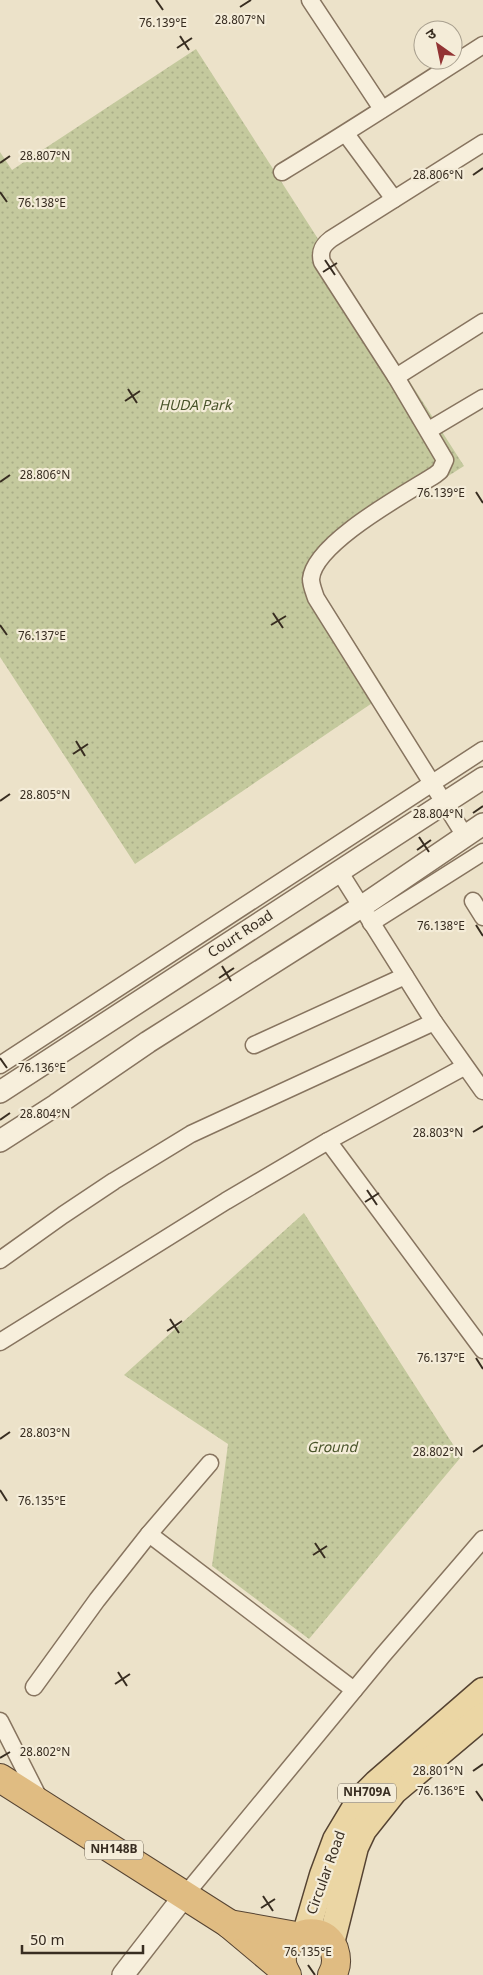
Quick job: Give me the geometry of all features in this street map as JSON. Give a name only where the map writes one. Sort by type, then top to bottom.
[{"type":"highway","name":"NH148B","points":[[0,1778],[228,1923],[285,1973]]},
{"type":"highway","name":"NH148B","points":[[228,1923],[301,1935],[319,1934],[331,1943]]},
{"type":"highway","name":"NH148B","points":[[285,1973],[282,1954],[286,1946],[301,1935]]},
{"type":"highway","points":[[331,1943],[337,1957],[337,1973]]},
{"type":"main road","name":"Circular Road","points":[[301,1935],[336,1840],[360,1800],[483,1691]]},
{"type":"main road","name":"NH709A","points":[[331,1943],[354,1847],[363,1830],[394,1791],[483,1716]]},
{"type":"street","points":[[310,0],[382,109]]},
{"type":"street","points":[[282,172],[346,134],[483,45]]},
{"type":"street","points":[[346,134],[394,199]]},
{"type":"street","points":[[465,836],[430,784],[316,598],[311,580],[318,561],[344,534],[440,471],[445,460],[429,430],[322,262],[320,256],[324,244],[483,143]]},
{"type":"street","points":[[396,377],[483,322]]},
{"type":"street","points":[[429,430],[483,398]]},
{"type":"street","points":[[0,1065],[483,750]]},
{"type":"street","name":"Court Road","points":[[3,1083],[483,778]]},
{"type":"street","points":[[366,915],[465,836],[483,824]]},
{"type":"street","points":[[0,1141],[56,1106],[148,1042],[366,915],[483,852]]},
{"type":"street","points":[[339,871],[434,1022],[464,1067],[483,1091]]},
{"type":"street","points":[[472,901],[483,917]]},
{"type":"street","points":[[254,1045],[405,976]]},
{"type":"street","points":[[0,1260],[70,1210],[184,1138],[434,1022]]},
{"type":"street","points":[[0,1342],[226,1201],[464,1067]]},
{"type":"street","points":[[328,1142],[483,1350]]},
{"type":"street","points":[[34,1687],[148,1534],[210,1463]]},
{"type":"street","points":[[148,1534],[354,1690]]},
{"type":"street","points":[[123,1975],[185,1895],[354,1690],[483,1539]]},
{"type":"street","points":[[0,1721],[42,1805]]},
{"type":"green space","name":"HUDA Park","points":[[196,49],[464,466],[306,566],[387,693],[135,864],[0,657],[0,152],[12,170]]},
{"type":"green space","name":"Ground","points":[[304,1213],[461,1457],[309,1639],[212,1566],[228,1444],[124,1375]]}]
